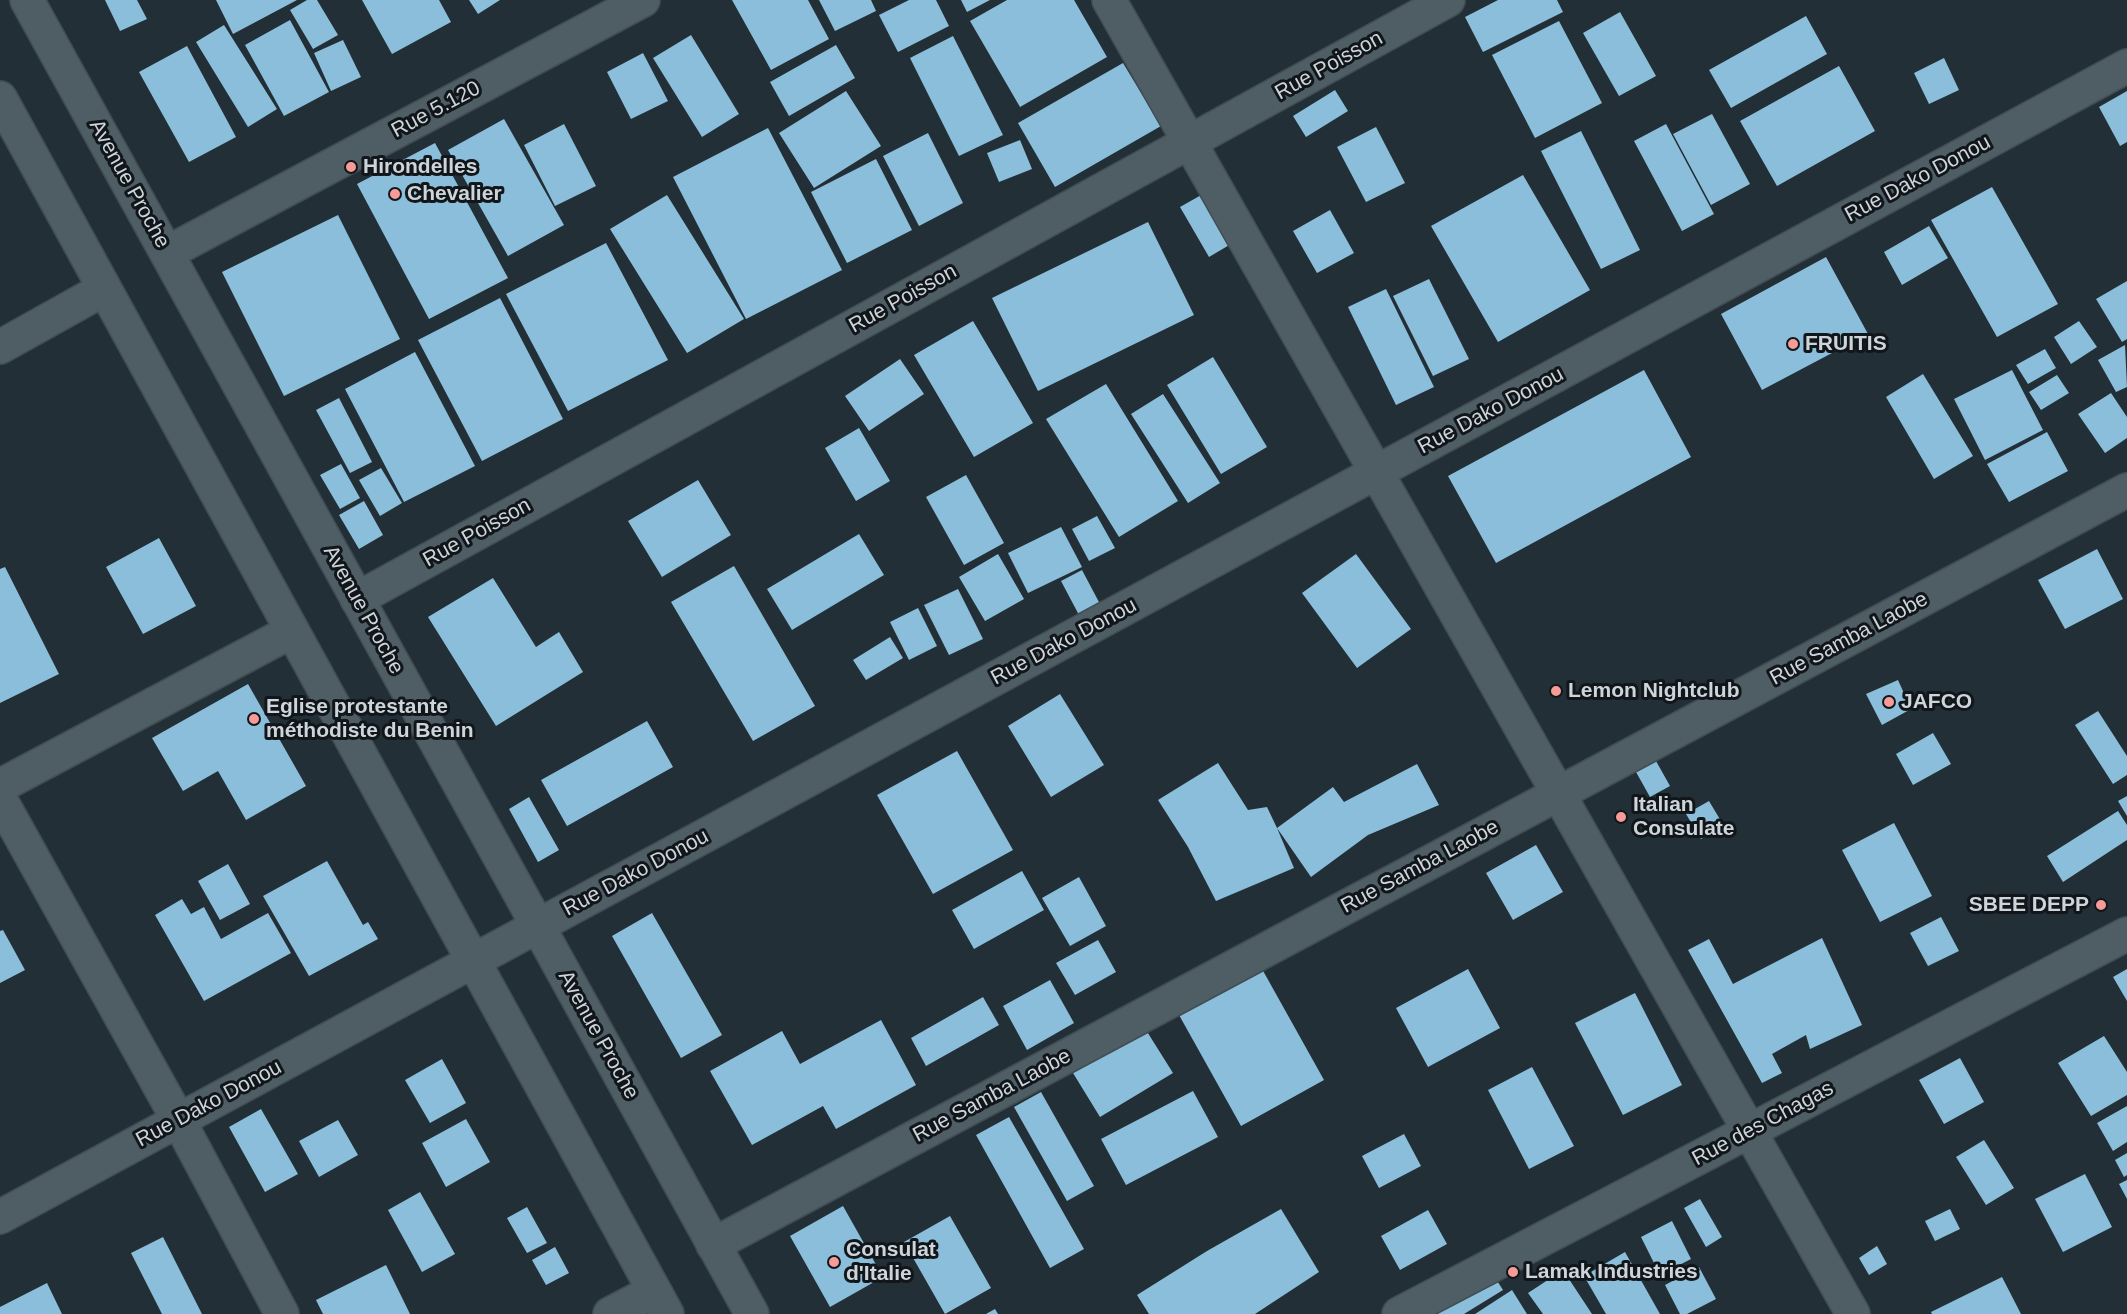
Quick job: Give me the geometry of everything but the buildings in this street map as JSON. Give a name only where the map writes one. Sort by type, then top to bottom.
[{"type":"street","name":"Avenue Proche","points":[[27,0],[752,1314]]},
{"type":"street","name":"Rue 5.120","points":[[167,253],[643,0]]},
{"type":"street","points":[[1109,0],[1853,1314]]},
{"type":"street","name":"Rue Poisson","points":[[357,599],[1448,0]]},
{"type":"street","name":"Rue Dako Donou","points":[[0,1217],[2127,66]]},
{"type":"street","points":[[0,98],[661,1302],[610,1314]]},
{"type":"street","points":[[0,346],[104,289]]},
{"type":"street","name":"Rue Samba Laobe","points":[[713,1245],[2127,490]]},
{"type":"street","points":[[0,786],[292,632]]},
{"type":"street","points":[[0,799],[179,1121],[282,1314]]},
{"type":"street","name":"Rue des Chagas","points":[[1399,1314],[2127,934]]},
{"type":"place","name":"Hirondelles","points":[[351,167]]},
{"type":"place","name":"Chevalier","points":[[395,194]]},
{"type":"place","name":"FRUITIS","points":[[1793,344]]},
{"type":"place","name":"Lemon Nightclub","points":[[1556,691]]},
{"type":"place","name":"JAFCO","points":[[1889,702]]},
{"type":"place","name":"Eglise protestante méthodiste du Benin","points":[[254,719]]},
{"type":"place","name":"Italian Consulate","points":[[1621,817]]},
{"type":"place","name":"SBEE DEPP","points":[[2101,905]]},
{"type":"place","name":"Consulat d'Italie","points":[[834,1262]]},
{"type":"place","name":"Lamak Industries","points":[[1513,1272]]}]
